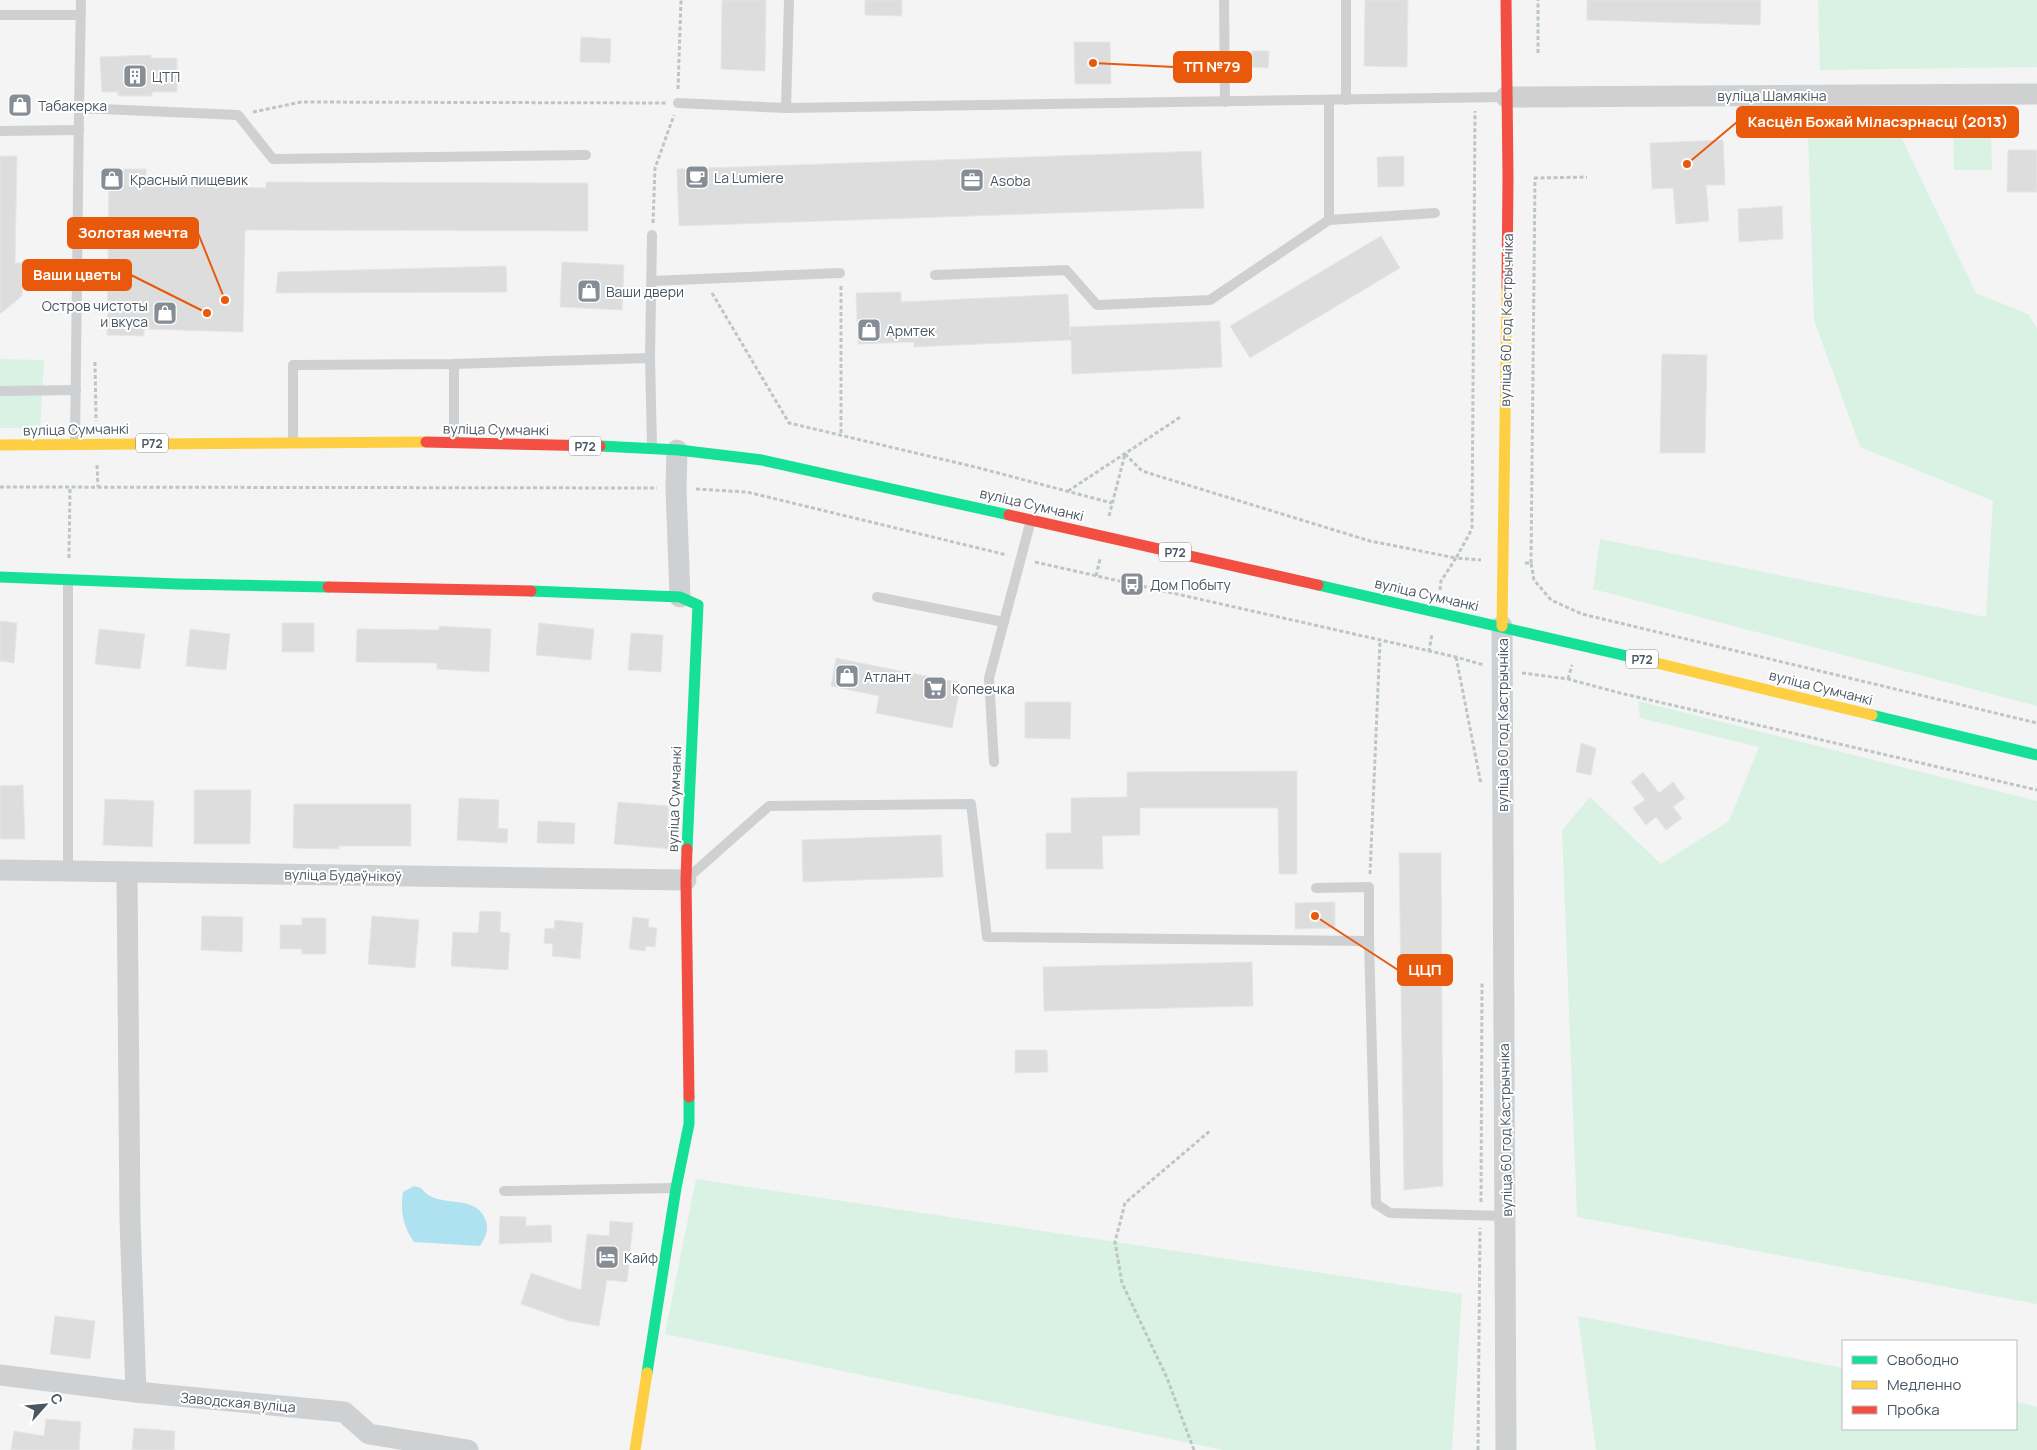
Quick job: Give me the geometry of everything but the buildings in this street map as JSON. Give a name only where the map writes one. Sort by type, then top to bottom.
[{"type":"street","name":"вуліца 60 год Кастрычніка","points":[[1506,0],[1508,178],[1501,670],[1506,1450]]},
{"type":"street","name":"вуліца Шамякіна","points":[[1506,97],[2037,94]]},
{"type":"street","name":"вуліца Сумчанкі","points":[[0,445],[454,442],[652,448],[762,460],[1502,626],[2037,755]]},
{"type":"street","points":[[0,577],[178,584],[566,592],[680,597],[676,488],[678,450]]},
{"type":"street","name":"вуліца Сумчанкі","points":[[635,1450],[676,1188],[689,1124],[686,880],[698,605],[680,597]]},
{"type":"street","name":"вуліца Будаўнікоў","points":[[0,870],[686,880]]},
{"type":"street","points":[[127,872],[130,1220],[136,1392]]},
{"type":"street","name":"Заводская вуліца","points":[[0,1375],[136,1392],[344,1412],[370,1434],[468,1450]]},
{"type":"lane","points":[[75,444],[81,0]]},
{"type":"lane","points":[[786,108],[789,0]]},
{"type":"lane","points":[[1224,0],[1225,102]]},
{"type":"lane","points":[[1346,0],[1346,100]]},
{"type":"lane","points":[[0,15],[80,15]]},
{"type":"lane","points":[[678,103],[786,108],[1506,97]]},
{"type":"lane","points":[[1329,100],[1329,220]]},
{"type":"lane","points":[[79,108],[238,115],[273,158],[586,155]]},
{"type":"lane","points":[[0,131],[79,130]]},
{"type":"lane","points":[[935,274],[1066,270],[1096,305],[1210,300],[1329,220],[1435,213]]},
{"type":"lane","points":[[652,235],[650,358],[652,448]]},
{"type":"lane","points":[[652,281],[840,273]]},
{"type":"lane","points":[[294,442],[293,365],[454,364],[650,358]]},
{"type":"lane","points":[[454,364],[454,442]]},
{"type":"lane","points":[[0,391],[76,390]]},
{"type":"lane","points":[[994,762],[989,678],[1032,520]]},
{"type":"lane","points":[[68,579],[68,871]]},
{"type":"lane","points":[[877,597],[1004,622]]},
{"type":"lane","points":[[686,880],[769,806],[971,804],[987,937],[1369,941]]},
{"type":"lane","points":[[1316,888],[1369,887],[1376,1204],[1390,1213],[1506,1216]]},
{"type":"lane","points":[[504,1191],[676,1188]]},
{"type":"path","points":[[652,235],[655,168],[678,103],[681,0]]},
{"type":"path","points":[[1538,0],[1538,53]]},
{"type":"path","points":[[1125,454],[1142,471],[1370,541],[1456,558],[1472,529],[1475,98]]},
{"type":"path","points":[[238,115],[301,102],[678,103]]},
{"type":"path","points":[[1508,178],[1587,176]]},
{"type":"path","points":[[1531,563],[1535,178]]},
{"type":"path","points":[[840,273],[842,313],[841,435]]},
{"type":"path","points":[[704,279],[789,423],[1112,503],[1125,454]]},
{"type":"path","points":[[1067,492],[1182,416]]},
{"type":"path","points":[[0,487],[676,488],[747,492],[1021,559],[1380,642],[1456,657],[1501,670],[1568,679],[1649,700],[2037,790]]},
{"type":"path","points":[[68,579],[70,487]]},
{"type":"path","points":[[1582,614],[2037,723]]},
{"type":"path","points":[[1369,887],[1380,642]]},
{"type":"path","points":[[1456,657],[1483,791]]},
{"type":"path","points":[[1478,1450],[1482,978]]},
{"type":"path","points":[[1194,1450],[1167,1378],[1122,1283],[1115,1242],[1125,1203],[1210,1130]]},
{"type":"green space","points":[[2037,0],[2037,67],[1820,70],[1818,1]]},
{"type":"green space","points":[[1953,132],[1991,132],[1992,170],[1954,170]]},
{"type":"green space","points":[[1808,133],[1900,135],[1976,293],[2028,314],[2037,328],[2037,706],[1593,589],[1600,539],[1986,617],[1993,501],[1860,447],[1814,320]]},
{"type":"green space","points":[[0,359],[44,360],[40,428],[0,428]]},
{"type":"green space","points":[[1638,701],[2037,801],[2037,1304],[1577,1217],[1562,830],[1590,797],[1661,864],[1729,821],[1759,747],[1640,718]]},
{"type":"green space","points":[[696,1179],[1462,1294],[1452,1450],[1223,1450],[665,1334]]},
{"type":"green space","points":[[1578,1316],[1842,1368],[1842,1430],[2017,1430],[2017,1402],[2037,1407],[2037,1450],[1596,1450]]},
{"type":"water","points":[[414,1186],[421,1188],[428,1195],[437,1199],[466,1203],[474,1206],[481,1212],[486,1221],[487,1231],[480,1246],[414,1242],[403,1218],[402,1205],[403,1192]]},
{"type":"traffic: fast","points":[[600,446],[679,450],[762,460],[1009,515]]},
{"type":"traffic: fast","points":[[0,577],[178,584],[328,587]]},
{"type":"traffic: fast","points":[[1318,585],[1640,659]]},
{"type":"traffic: fast","points":[[531,591],[680,597],[698,605],[687,849]]},
{"type":"traffic: fast","points":[[1872,715],[2037,755]]},
{"type":"traffic: fast","points":[[647,1373],[676,1188],[689,1124],[689,1097]]},
{"type":"traffic: slow","points":[[1502,626],[1507,287]]},
{"type":"traffic: slow","points":[[0,445],[426,442]]},
{"type":"traffic: slow","points":[[1640,659],[1872,715]]},
{"type":"traffic: slow","points":[[635,1450],[647,1373]]},
{"type":"traffic: jam","points":[[1506,0],[1507,287]]},
{"type":"traffic: jam","points":[[426,442],[600,446]]},
{"type":"traffic: jam","points":[[1009,515],[1318,585]]},
{"type":"traffic: jam","points":[[328,587],[531,591]]},
{"type":"traffic: jam","points":[[687,849],[689,1097]]},
{"type":"place","name":"ТП №79","points":[[1093,63]]},
{"type":"place","name":"ЦТП","points":[[135,76]]},
{"type":"place","name":"Табакерка","points":[[20,105]]},
{"type":"place","name":"Касцёл Божай Міласэрнасці (2013)","points":[[1687,164]]},
{"type":"place","name":"La Lumiere","points":[[697,177]]},
{"type":"place","name":"Красный пищевик","points":[[112,179]]},
{"type":"place","name":"Asoba","points":[[972,180]]},
{"type":"place","name":"Ваши двери","points":[[589,291]]},
{"type":"place","name":"Золотая мечта","points":[[225,300]]},
{"type":"place","name":"Остров чистоты и вкуса","points":[[165,313]]},
{"type":"place","name":"Ваши цветы","points":[[207,313]]},
{"type":"place","name":"Армтек","points":[[869,330]]},
{"type":"place","name":"Дом Побыту","points":[[1132,584]]},
{"type":"place","name":"Атлант","points":[[847,676]]},
{"type":"place","name":"Копеечка","points":[[935,688]]},
{"type":"place","name":"ЦЦП","points":[[1315,916]]},
{"type":"place","name":"Кайф","points":[[607,1257]]}]
